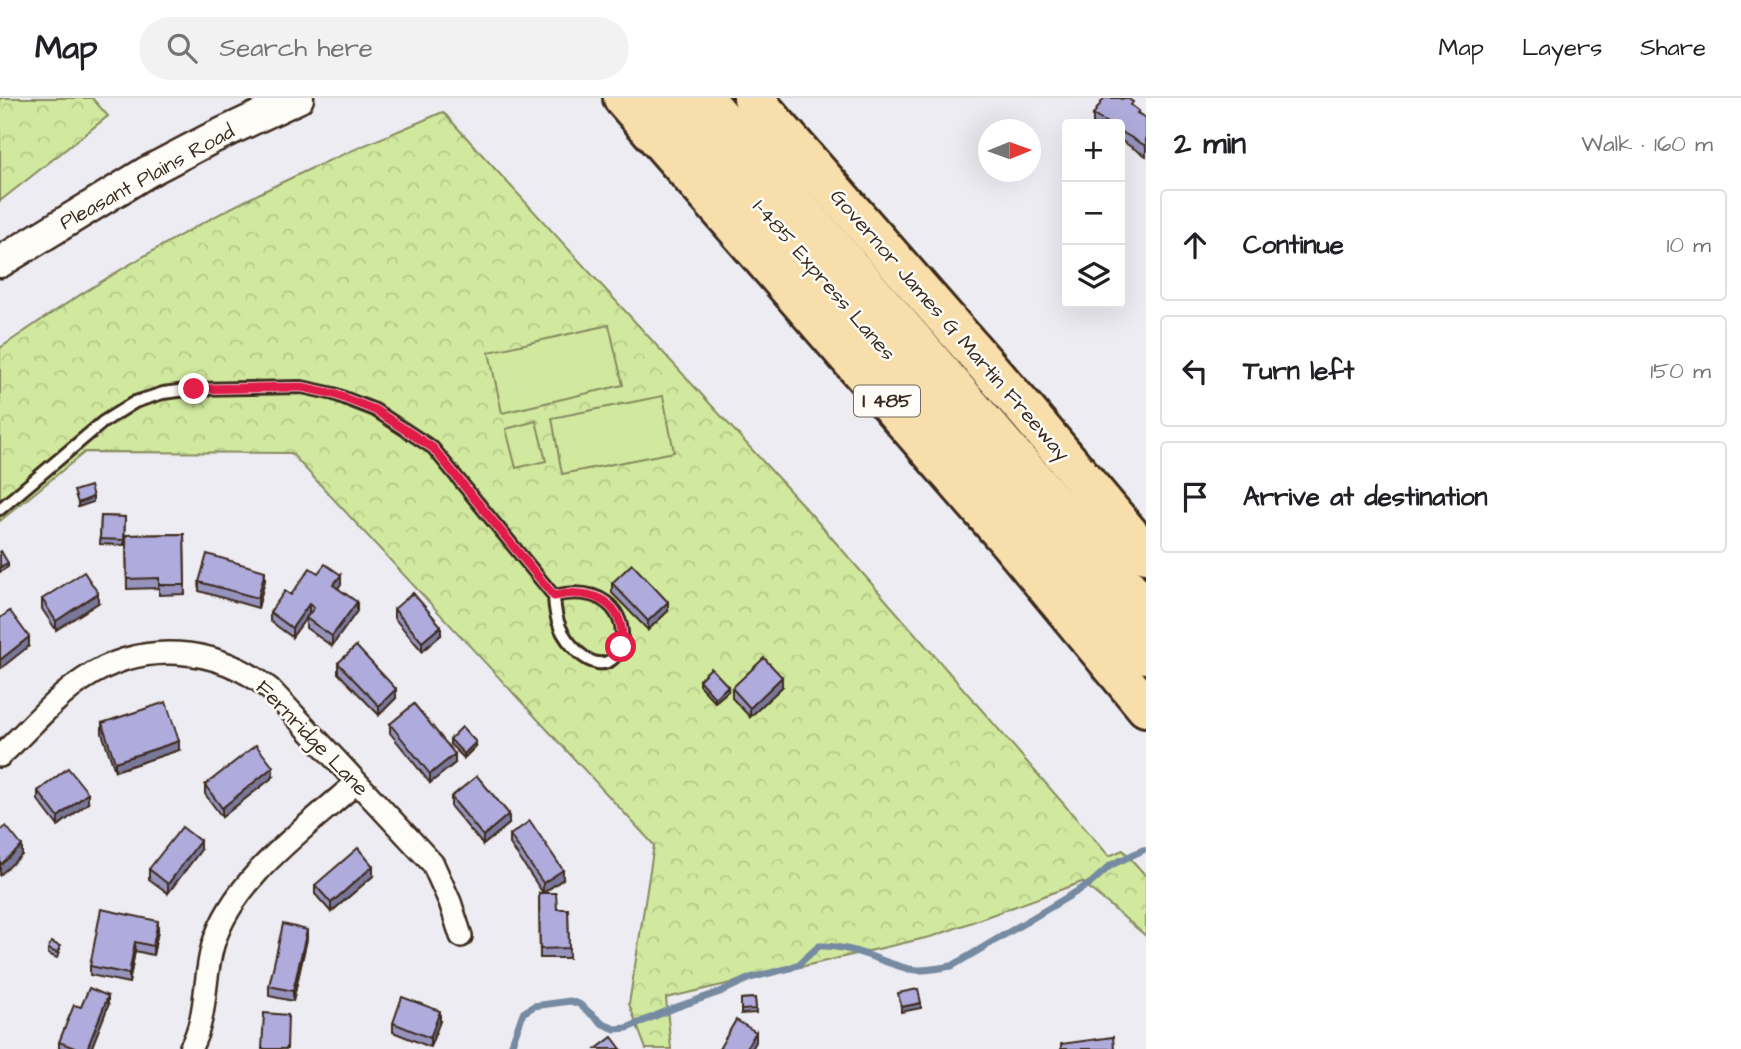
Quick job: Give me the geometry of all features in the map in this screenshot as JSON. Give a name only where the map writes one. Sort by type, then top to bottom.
[{"type":"highway","name":"I 485","points":[[623,98],[1005,537],[1146,708]]},
{"type":"highway","name":"I-485 Express Lanes","points":[[664,98],[951,425],[1146,654]]},
{"type":"highway","name":"I-485 Express Lanes","points":[[704,98],[1146,609]]},
{"type":"highway","name":"Governor James G Martin Freeway","points":[[752,98],[1028,413],[1146,554]]},
{"type":"street","name":"Pleasant Plains Road","points":[[0,262],[147,172],[298,98]]},
{"type":"street","name":"Fernridge Lane","points":[[0,756],[56,701],[83,679],[103,668],[133,657],[158,653],[184,654],[235,666],[270,689],[433,864],[450,902],[460,936]]},
{"type":"street","points":[[190,1049],[199,1027],[213,944],[232,904],[259,870],[356,783]]},
{"type":"lane","points":[[0,509],[103,422],[135,402],[163,393],[194,389],[302,387],[334,394],[375,410],[433,448],[554,596],[559,629],[568,641],[588,660],[602,662],[615,658],[624,632],[618,617],[607,603],[588,593],[570,592],[554,596]]},
{"type":"green space","points":[[0,98],[92,98],[108,116],[0,201]]},
{"type":"green space","points":[[443,112],[810,513],[1109,856],[1123,850],[1146,876],[1146,936],[1082,882],[934,936],[666,998],[671,1049],[646,1049],[629,1004],[654,845],[291,453],[85,452],[0,521],[0,348],[75,298],[230,208],[310,169]]},
{"type":"green space","points":[[609,325],[623,385],[502,413],[489,352]]},
{"type":"green space","points":[[663,396],[674,452],[562,474],[552,418]]},
{"type":"green space","points":[[536,421],[546,461],[516,468],[506,429]]},
{"type":"building","points":[[1104,98],[1127,98],[1139,111],[1137,113],[1146,118],[1146,146],[1125,134],[1125,119],[1100,119],[1093,115]]},
{"type":"building","points":[[90,486],[93,497],[78,503],[74,491]]},
{"type":"building","points":[[101,516],[125,517],[124,540],[100,539]]},
{"type":"building","points":[[184,534],[185,585],[159,585],[159,578],[127,579],[126,535]]},
{"type":"building","points":[[0,552],[8,563],[0,567]]},
{"type":"building","points":[[207,554],[265,571],[258,598],[199,582]]},
{"type":"building","points":[[325,564],[341,575],[333,585],[357,602],[332,636],[306,618],[314,608],[309,604],[292,628],[270,612],[285,591],[291,595],[310,568],[318,573]]},
{"type":"building","points":[[632,564],[668,602],[648,621],[612,583]]},
{"type":"building","points":[[84,572],[98,593],[56,621],[42,599]]},
{"type":"building","points":[[413,593],[441,626],[422,642],[394,609]]},
{"type":"building","points":[[10,611],[29,637],[0,660],[0,618]]},
{"type":"building","points":[[356,646],[396,689],[379,706],[338,663]]},
{"type":"building","points":[[764,658],[782,677],[750,708],[732,688]]},
{"type":"building","points":[[711,668],[728,686],[715,698],[699,680]]},
{"type":"building","points":[[166,702],[179,741],[115,762],[102,723]]},
{"type":"building","points":[[414,704],[455,754],[430,774],[390,724]]},
{"type":"building","points":[[462,727],[476,742],[464,754],[450,739]]},
{"type":"building","points":[[256,745],[273,767],[222,808],[205,785]]},
{"type":"building","points":[[68,768],[88,793],[58,817],[38,791]]},
{"type":"building","points":[[477,776],[509,814],[483,836],[451,797]]},
{"type":"building","points":[[530,821],[563,870],[543,883],[510,835]]},
{"type":"building","points":[[6,826],[22,846],[0,865],[0,831]]},
{"type":"building","points":[[182,827],[200,841],[168,884],[149,869]]},
{"type":"building","points":[[358,848],[373,866],[331,903],[315,885]]},
{"type":"building","points":[[539,893],[556,893],[557,909],[568,909],[569,948],[540,949]]},
{"type":"building","points":[[101,909],[158,921],[153,946],[135,942],[129,974],[90,966]]},
{"type":"building","points":[[283,924],[307,930],[293,991],[269,986]]},
{"type":"building","points":[[51,942],[60,946],[57,953],[48,949]]},
{"type":"building","points":[[89,988],[108,996],[87,1049],[77,1049],[59,1042],[74,1005],[81,1007]]},
{"type":"building","points":[[918,989],[921,1003],[901,1007],[898,993]]},
{"type":"building","points":[[402,997],[440,1011],[430,1038],[393,1023]]},
{"type":"building","points":[[755,998],[756,1009],[741,1010],[741,999]]},
{"type":"building","points":[[264,1013],[288,1015],[287,1049],[262,1049]]},
{"type":"building","points":[[736,1020],[756,1032],[746,1049],[719,1049]]},
{"type":"building","points":[[612,1037],[621,1049],[596,1049]]},
{"type":"building","points":[[1113,1037],[1114,1049],[1061,1049],[1061,1044]]},
{"type":"waterway","points":[[510,1049],[523,1013],[534,1006],[570,1001],[579,1004],[603,1024],[615,1029],[627,1028],[750,978],[790,968],[799,964],[819,946],[853,951],[914,970],[952,966],[1091,883],[1111,865],[1143,850]]},
{"type":"route","points":[[194,389],[302,387],[334,394],[375,410],[433,448],[554,596],[570,592],[588,593],[607,603],[618,617],[624,632],[621,647]]}]
